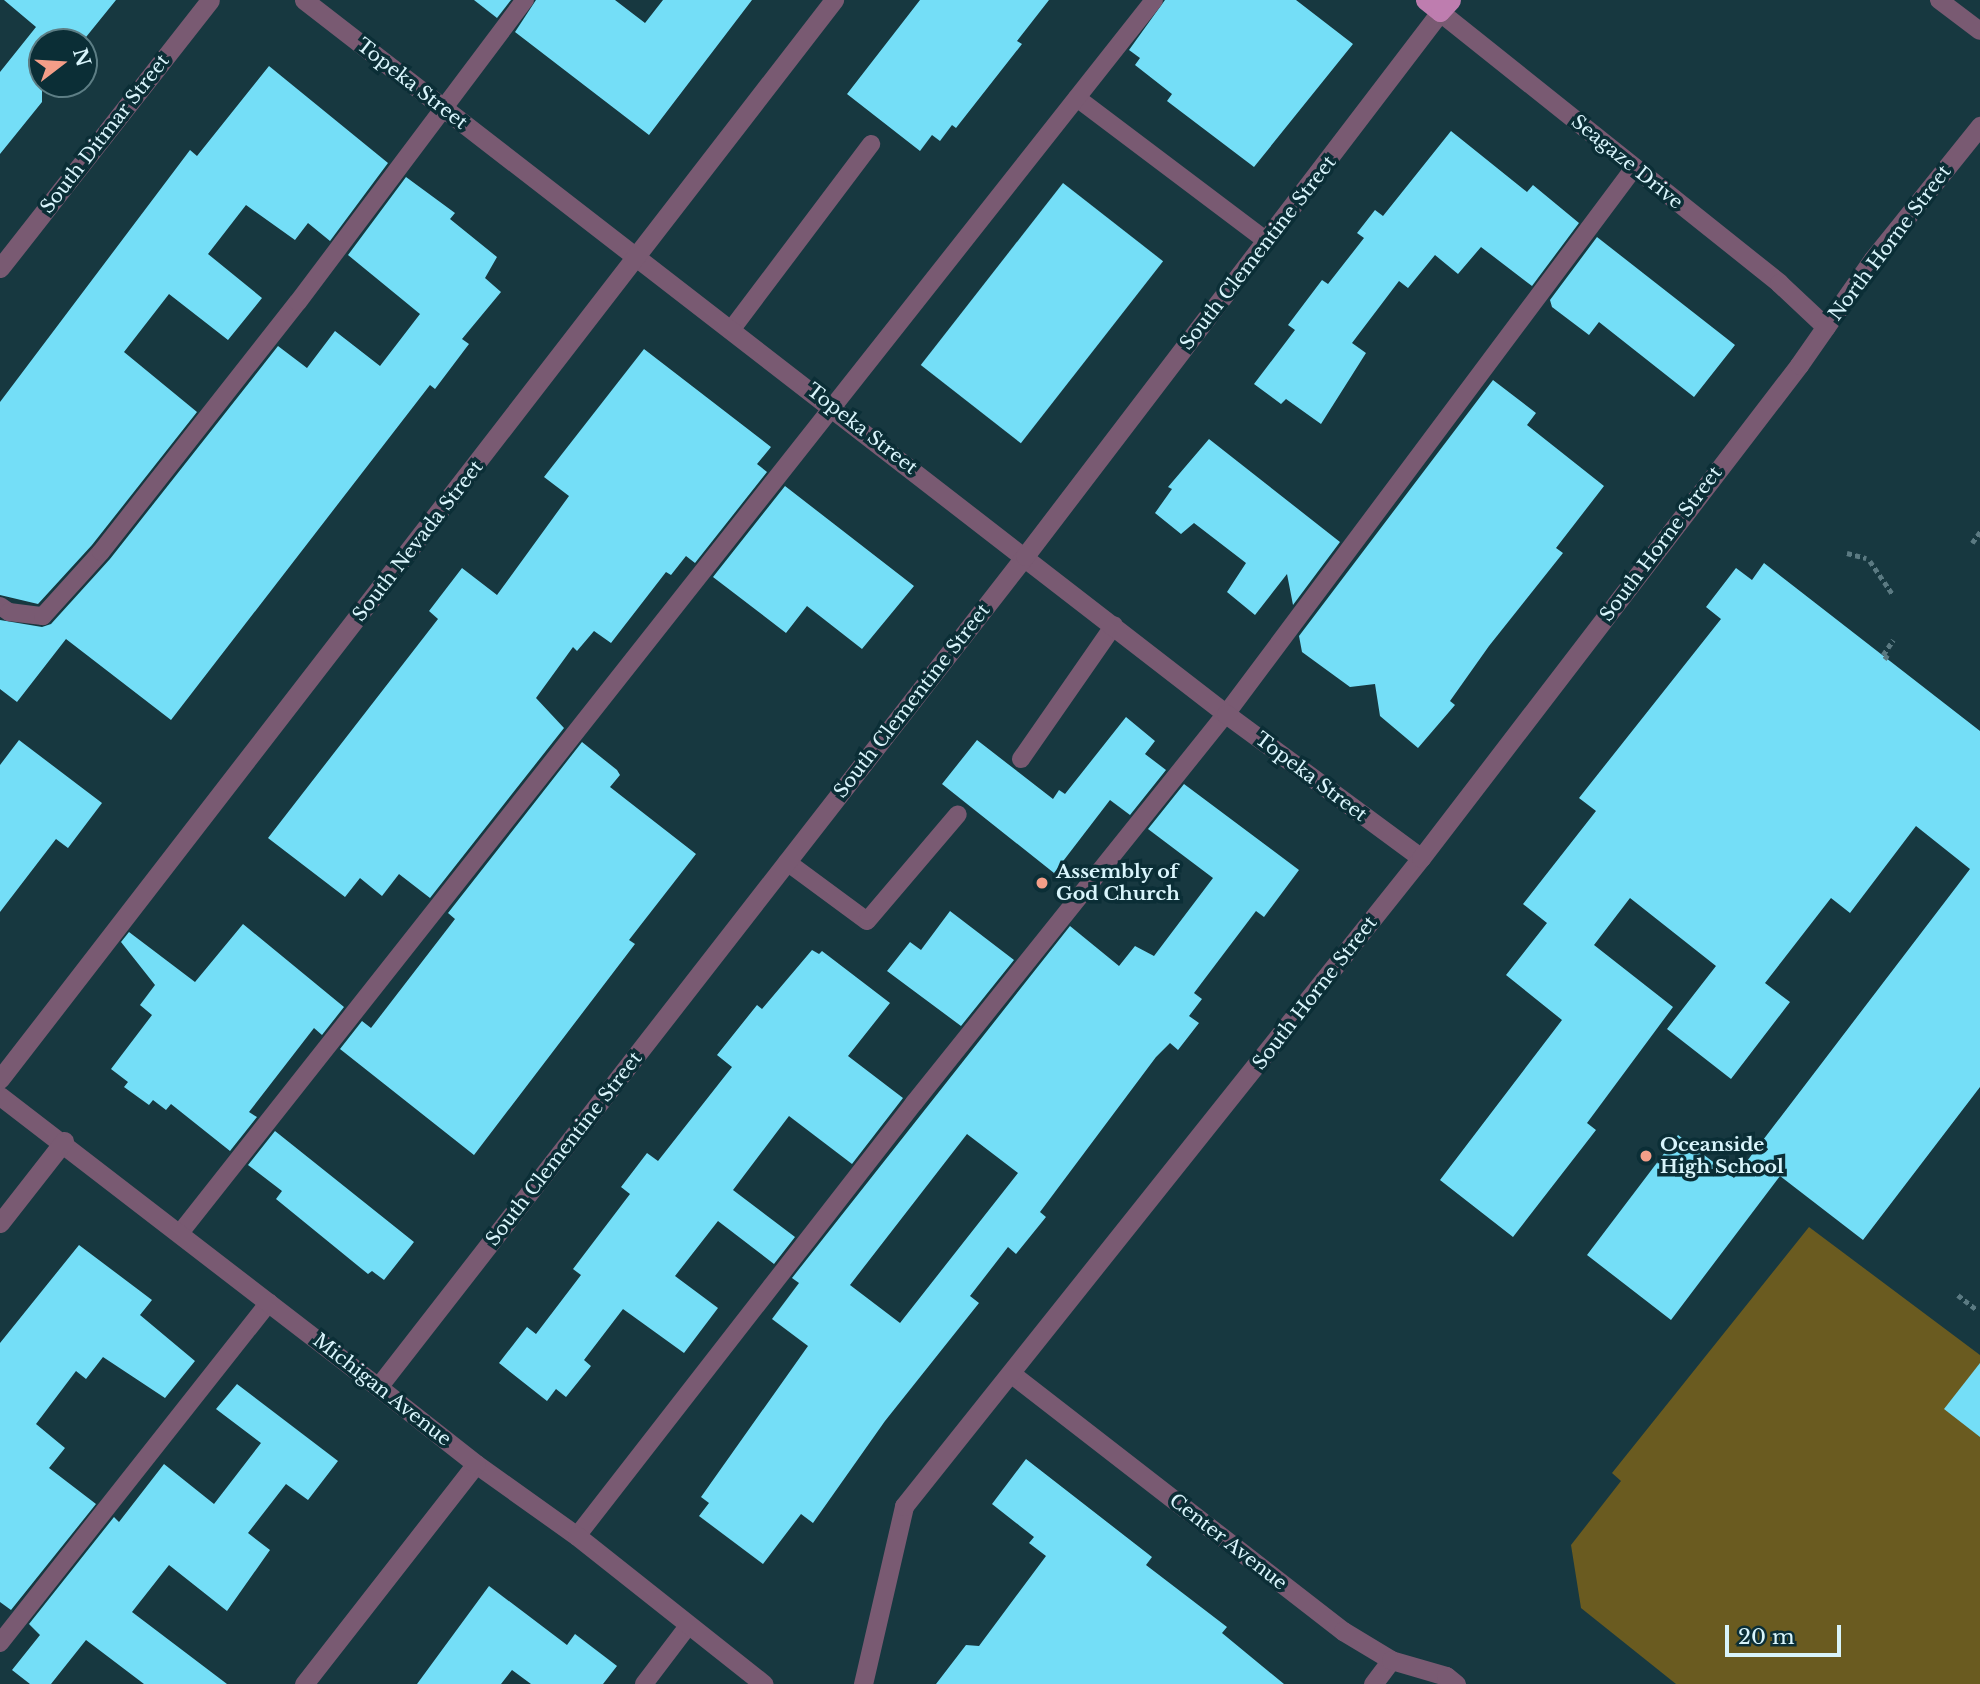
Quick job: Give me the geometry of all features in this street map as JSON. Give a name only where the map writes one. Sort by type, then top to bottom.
[{"type":"street","name":"South Ditmar Street","points":[[0,268],[210,0]]},
{"type":"street","name":"Topeka Street","points":[[304,0],[637,259],[835,408],[1226,714],[1421,858]]},
{"type":"street","name":"South Nevada Street","points":[[0,1079],[637,259],[834,0]]},
{"type":"street","name":"Seagaze Drive","points":[[1439,4],[1634,167],[1779,283],[1826,327]]},
{"type":"street","name":"South Clementine Street","points":[[378,1387],[1267,241],[1439,4]]},
{"type":"street","name":"North Horne Street","points":[[1826,327],[1873,260],[1980,126]]},
{"type":"street","name":"South Horne Street","points":[[863,1684],[904,1506],[1013,1375],[1421,858],[1826,327]]},
{"type":"street","name":"Michigan Avenue","points":[[0,1096],[64,1141],[476,1464],[577,1536],[764,1684]]},
{"type":"street","points":[[0,1223],[64,1141]]},
{"type":"street","name":"Center Avenue","points":[[1013,1375],[1343,1631],[1391,1660],[1446,1676],[1456,1684]]},
{"type":"street","points":[[304,1684],[476,1464]]},
{"type":"street","points":[[1373,1684],[1391,1660]]},
{"type":"lane","points":[[0,606],[9,612],[43,616],[101,552],[298,302],[525,0]]},
{"type":"lane","points":[[180,1233],[835,408],[1154,0]]},
{"type":"lane","points":[[1939,0],[1980,31]]},
{"type":"lane","points":[[1077,98],[1267,241]]},
{"type":"lane","points":[[731,330],[871,144]]},
{"type":"lane","points":[[577,1536],[914,1102],[1226,714],[1634,167]]},
{"type":"lane","points":[[1021,760],[1114,625]]},
{"type":"lane","points":[[787,862],[867,921],[958,814]]},
{"type":"lane","points":[[0,1643],[269,1301]]},
{"type":"lane","points":[[644,1684],[688,1626]]},
{"type":"path","points":[[1972,543],[1980,532]]},
{"type":"path","points":[[1847,553],[1868,559],[1894,596]]},
{"type":"path","points":[[1888,659],[1882,655],[1893,640]]},
{"type":"path","points":[[1958,1295],[1976,1309]]},
{"type":"shaded area","points":[[1809,1227],[1980,1355],[1980,1684],[1676,1684],[1581,1608],[1571,1545],[1621,1481],[1612,1473]]},
{"type":"building","points":[[4,0],[116,0],[93,28],[36,27]]},
{"type":"building","points":[[474,0],[511,0],[497,18]]},
{"type":"building","points":[[536,0],[615,0],[645,23],[663,0],[752,0],[649,135],[515,32]]},
{"type":"building","points":[[920,0],[1049,0],[1017,41],[1022,44],[956,128],[952,125],[940,141],[932,135],[920,151],[847,94]]},
{"type":"building","points":[[1165,0],[1296,0],[1353,44],[1254,167],[1167,101],[1172,94],[1135,65],[1140,58],[1129,50]]},
{"type":"building","points":[[28,37],[28,98],[42,98],[42,102],[0,154],[0,72]]},
{"type":"building","points":[[269,66],[388,163],[330,241],[308,223],[295,240],[246,205],[208,254],[262,298],[228,340],[169,294],[124,352],[197,412],[92,545],[38,604],[0,595],[0,402],[190,150],[197,156]]},
{"type":"building","points":[[1451,131],[1527,192],[1533,185],[1579,223],[1532,286],[1481,247],[1458,274],[1435,255],[1408,288],[1399,281],[1352,343],[1366,353],[1321,424],[1286,399],[1281,404],[1254,384],[1295,330],[1288,325],[1322,280],[1328,284],[1364,238],[1357,233],[1375,210],[1383,216]]},
{"type":"building","points":[[406,177],[455,213],[450,219],[497,257],[485,278],[501,292],[462,339],[469,344],[435,389],[430,385],[171,720],[66,639],[17,702],[0,689],[0,620],[42,627],[51,624],[110,559],[278,346],[307,368],[335,331],[380,366],[420,314],[348,255]]},
{"type":"building","points":[[1063,183],[1163,261],[1021,443],[921,365]]},
{"type":"building","points":[[1597,237],[1735,345],[1694,397],[1599,322],[1589,335],[1552,307],[1550,300]]},
{"type":"building","points":[[644,349],[771,447],[757,464],[767,472],[695,563],[686,556],[671,575],[666,572],[611,643],[594,631],[577,651],[573,647],[536,698],[564,728],[430,898],[399,874],[382,896],[360,878],[345,897],[268,838],[438,619],[429,611],[462,568],[497,595],[569,496],[544,477]]},
{"type":"building","points":[[1493,380],[1536,413],[1527,425],[1604,486],[1556,548],[1563,553],[1489,646],[1450,701],[1455,705],[1418,748],[1380,716],[1375,684],[1350,687],[1302,652],[1299,636]]},
{"type":"building","points":[[1209,439],[1340,542],[1293,605],[1287,574],[1255,615],[1227,592],[1246,563],[1194,523],[1181,534],[1155,513],[1172,489],[1168,487]]},
{"type":"building","points":[[785,486],[914,586],[862,649],[807,606],[786,633],[713,577]]},
{"type":"building","points":[[1764,563],[1980,731],[1980,1087],[1863,1240],[1780,1176],[1671,1320],[1587,1255],[1678,1135],[1734,1178],[1970,869],[1916,826],[1850,913],[1831,898],[1765,983],[1790,1002],[1731,1079],[1667,1029],[1716,966],[1630,898],[1594,945],[1673,1007],[1587,1123],[1596,1130],[1513,1237],[1440,1180],[1562,1020],[1506,975],[1547,923],[1523,904],[1596,811],[1579,798],[1721,619],[1706,607],[1736,568],[1752,580]]},
{"type":"building","points":[[1126,717],[1155,741],[1145,754],[1166,770],[1130,815],[1110,800],[1054,873],[942,784],[977,740],[1053,799],[1059,790],[1065,794]]},
{"type":"building","points":[[19,740],[102,803],[68,848],[56,839],[0,912],[0,765]]},
{"type":"building","points":[[582,742],[617,770],[620,775],[610,787],[696,854],[629,940],[635,944],[474,1155],[340,1049],[362,1021],[371,1028],[455,919],[448,913]]},
{"type":"building","points":[[1184,784],[1299,870],[1264,917],[1256,911],[1194,993],[1202,999],[1189,1016],[1199,1023],[1178,1050],[1170,1043],[1156,1057],[1040,1212],[1046,1217],[1016,1254],[1008,1247],[970,1296],[979,1303],[885,1421],[813,1523],[801,1514],[763,1564],[699,1516],[709,1503],[701,1497],[808,1346],[772,1319],[799,1283],[792,1278],[1070,926],[1119,966],[1135,946],[1154,956],[1213,878],[1148,829]],"holes":[[[967,1134],[1018,1173],[900,1323],[850,1285]]]},
{"type":"building","points":[[950,911],[1014,960],[961,1026],[887,971],[910,942],[921,950]]},
{"type":"building","points":[[243,924],[344,1007],[322,1035],[314,1028],[249,1112],[257,1117],[230,1151],[171,1104],[166,1110],[153,1100],[149,1105],[124,1087],[128,1082],[111,1069],[152,1015],[140,1005],[155,985],[121,942],[129,932],[195,982]]},
{"type":"building","points":[[812,950],[819,954],[822,951],[890,1003],[848,1056],[903,1098],[852,1164],[789,1116],[733,1190],[795,1237],[774,1264],[718,1221],[675,1276],[718,1308],[684,1353],[623,1309],[584,1360],[591,1366],[566,1397],[556,1389],[547,1401],[499,1363],[527,1327],[536,1334],[581,1275],[573,1269],[630,1194],[621,1187],[647,1153],[658,1161],[732,1067],[717,1055],[757,1005],[762,1009]]},
{"type":"building","points":[[275,1131],[414,1242],[384,1280],[372,1271],[368,1274],[276,1199],[282,1191],[248,1165]]},
{"type":"building","points":[[79,1245],[152,1300],[140,1315],[195,1361],[165,1398],[103,1357],[86,1379],[76,1371],[36,1424],[65,1448],[49,1468],[96,1504],[11,1610],[0,1602],[0,1343]]},
{"type":"building","points":[[1980,1363],[1980,1437],[1944,1409]]},
{"type":"building","points":[[237,1384],[338,1461],[308,1500],[286,1484],[248,1533],[270,1550],[227,1611],[169,1565],[132,1612],[227,1684],[144,1684],[86,1640],[51,1684],[30,1684],[12,1670],[40,1635],[29,1624],[114,1517],[119,1522],[164,1464],[214,1504],[261,1443],[216,1409]]},
{"type":"building","points":[[1026,1459],[1152,1557],[1146,1565],[1227,1627],[1222,1633],[1284,1684],[936,1684],[966,1645],[979,1646],[1046,1556],[1029,1543],[1034,1537],[992,1504]]},
{"type":"building","points":[[489,1586],[567,1645],[575,1634],[617,1666],[603,1684],[531,1684],[512,1670],[501,1684],[417,1684]]},
{"type":"place","name":"Assembly of God Church","points":[[1042,883]]},
{"type":"place","name":"Oceanside High School","points":[[1646,1156]]}]
